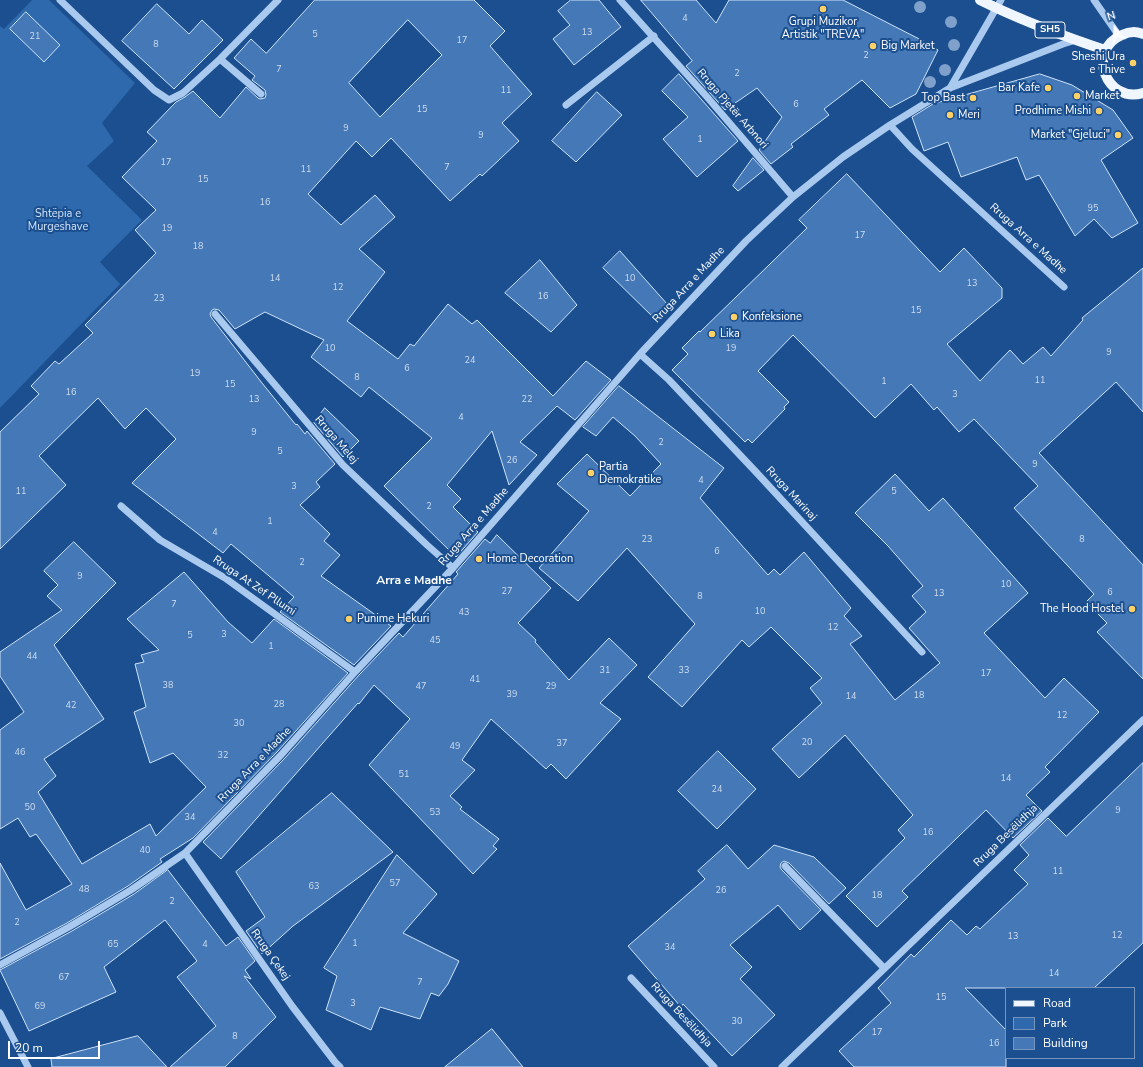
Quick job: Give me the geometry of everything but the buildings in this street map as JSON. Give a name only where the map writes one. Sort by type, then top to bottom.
[{"type":"main road","name":"SH5","points":[[980,0],[999,4],[1076,40],[1105,50]]},
{"type":"main road","points":[[1143,34],[1133,32],[1119,36],[1111,42],[1105,50],[1103,59],[1105,76],[1115,89],[1123,93],[1143,93]]},
{"type":"street","points":[[60,0],[154,90],[169,100],[183,93],[220,59],[278,0]]},
{"type":"street","points":[[1094,0],[1119,36]]},
{"type":"street","name":"Rruga Pjetër Arbnori","points":[[623,1],[793,197]]},
{"type":"street","name":"Rruga Arra e Madhe","points":[[950,88],[999,4]]},
{"type":"street","points":[[566,105],[654,36]]},
{"type":"street","name":"Rruga Arra e Madhe","points":[[0,965],[131,890],[185,853],[282,755],[355,672],[453,568],[640,354],[746,241],[793,197],[843,157],[890,125],[950,88],[1076,40]]},
{"type":"street","points":[[220,59],[261,94]]},
{"type":"street","name":"Rruga Arra e Madhe","points":[[890,125],[912,149],[1064,287]]},
{"type":"street","name":"Rruga Melej","points":[[215,314],[343,465],[453,568]]},
{"type":"street","name":"Rruga Marinaj","points":[[640,354],[669,380],[746,461],[922,652]]},
{"type":"street","name":"Rruga At Zef Pllumi","points":[[121,506],[160,540],[225,578],[355,672]]},
{"type":"street","name":"Rruga Besëlidhja","points":[[782,1067],[1143,720]]},
{"type":"street","name":"Rruga Çekej","points":[[185,853],[292,1006],[340,1067]]},
{"type":"street","points":[[785,866],[884,968]]},
{"type":"street","name":"Rruga Besëlidhja","points":[[631,978],[714,1067]]},
{"type":"street","points":[[0,1013],[28,1067]]},
{"type":"green space","name":"Shtëpia e Murgeshave","points":[[32,0],[49,0],[135,83],[102,123],[114,141],[87,166],[142,220],[100,262],[120,284],[0,408],[0,26],[4,29]]},
{"type":"place","name":"Grupi Muzikor Artistik \"TREVA\"","points":[[823,9]]},
{"type":"place","name":"Big Market","points":[[873,46]]},
{"type":"place","name":"Sheshi Ura e Thive","points":[[1133,63]]},
{"type":"place","name":"Bar Kafe","points":[[1048,88]]},
{"type":"place","name":"Market","points":[[1077,96]]},
{"type":"place","name":"Top Bast","points":[[973,98]]},
{"type":"place","name":"Prodhime Mishi","points":[[1099,111]]},
{"type":"place","name":"Meri","points":[[950,115]]},
{"type":"place","name":"Market \"Gjeluci\"","points":[[1118,135]]},
{"type":"place","name":"Konfeksione","points":[[734,317]]},
{"type":"place","name":"Lika","points":[[712,334]]},
{"type":"place","name":"Partia Demokratike","points":[[591,473]]},
{"type":"place","name":"Home Decoration","points":[[479,559]]},
{"type":"place","name":"The Hood Hostel","points":[[1132,609]]},
{"type":"place","name":"Punime Hekuri","points":[[349,619]]},
{"type":"district","name":"Arra e Madhe","points":[[414,581]]}]
